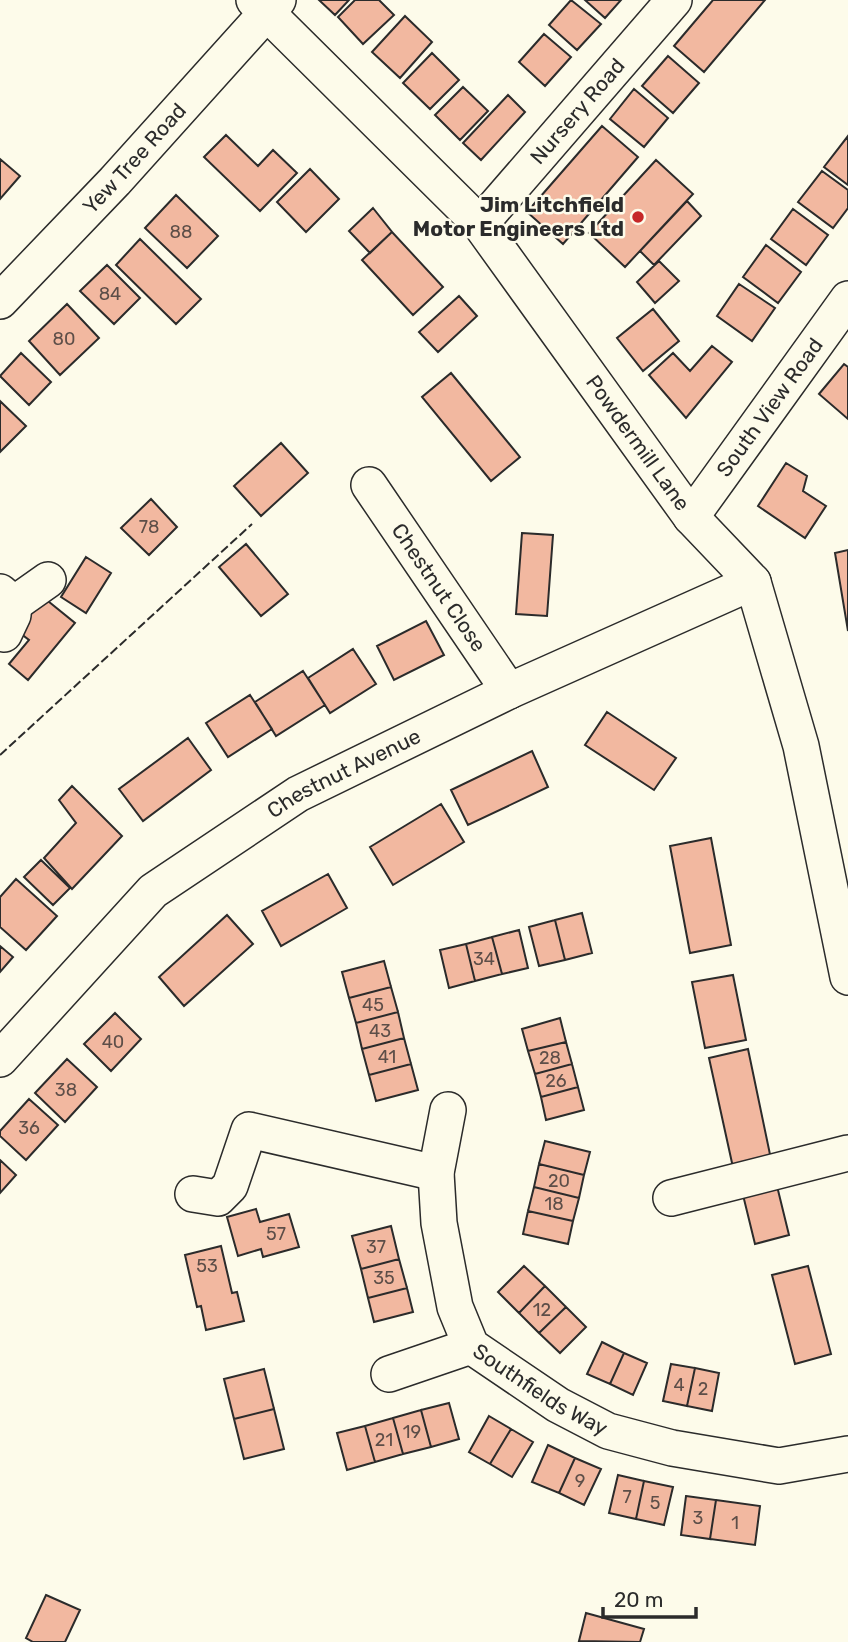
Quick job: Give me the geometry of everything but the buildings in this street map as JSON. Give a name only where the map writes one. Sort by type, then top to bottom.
[{"type":"street","name":"Nursery Road","points":[[480,224],[674,0]]},
{"type":"street","name":"Powdermill Lane","points":[[267,4],[480,224],[691,517],[753,582],[801,746],[848,977]]},
{"type":"street","name":"Yew Tree Road","points":[[0,302],[115,181],[267,4]]},
{"type":"street","name":"South View Road","points":[[691,517],[848,299]]},
{"type":"street","name":"Chestnut Close","points":[[369,485],[509,691]]},
{"type":"street","points":[[6,610],[48,580]]},
{"type":"street","name":"Chestnut Avenue","points":[[0,1059],[153,891],[298,794],[509,691],[753,582]]},
{"type":"street","name":"Southfields Way","points":[[449,1110],[436,1173],[439,1223],[453,1295],[471,1346],[558,1405],[608,1431],[672,1448],[779,1466],[848,1454]]},
{"type":"street","points":[[193,1194],[218,1198],[230,1186],[249,1130],[436,1173]]},
{"type":"street","points":[[671,1198],[848,1153]]},
{"type":"street","points":[[389,1374],[471,1346]]},
{"type":"fence","points":[[0,755],[252,524]]},
{"type":"place","name":"Jim Litchfield Motor Engineers Ltd","points":[[638,217]]}]
